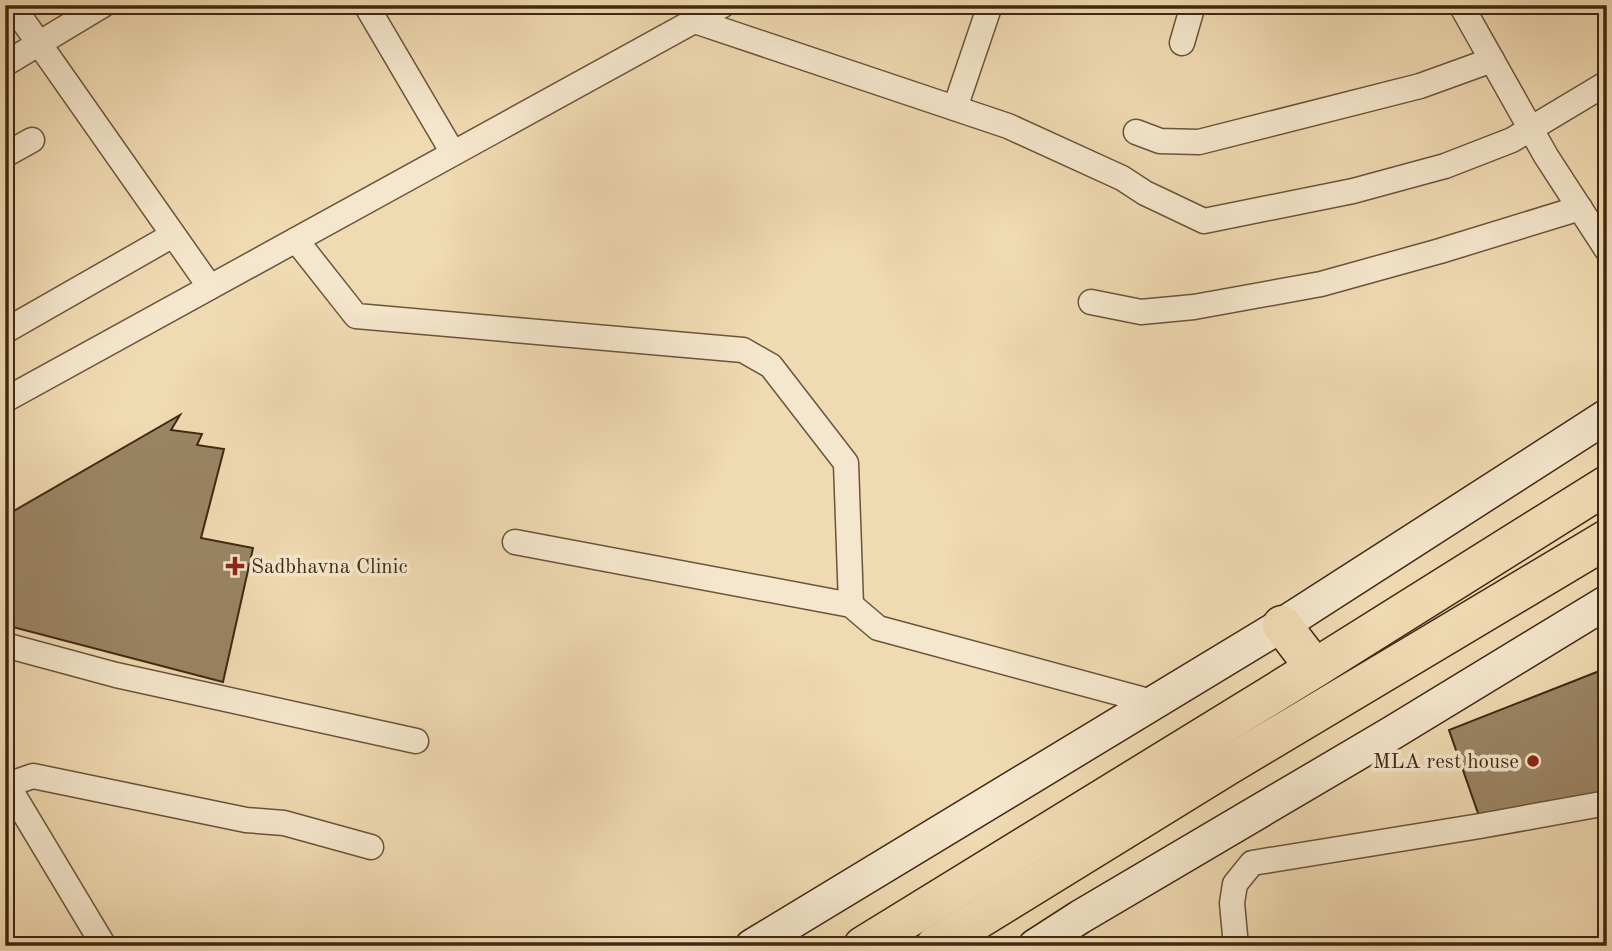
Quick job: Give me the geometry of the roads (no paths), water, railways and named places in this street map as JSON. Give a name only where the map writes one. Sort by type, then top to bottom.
[{"type":"highway","points":[[863,946],[1315,668],[1604,479]]},
{"type":"highway","points":[[935,946],[1239,759],[1607,539]]},
{"type":"highway","points":[[1282,625],[1315,668]]},
{"type":"main road","points":[[752,946],[1282,625],[1607,416]]},
{"type":"main road","points":[[1035,946],[1607,602]]},
{"type":"street","points":[[12,5],[210,287]]},
{"type":"street","points":[[5,64],[103,5]]},
{"type":"street","points":[[5,400],[723,5]]},
{"type":"street","points":[[955,108],[990,5]]},
{"type":"street","points":[[1182,43],[1193,5]]},
{"type":"street","points":[[1461,5],[1530,127],[1607,250]]},
{"type":"street","points":[[376,9],[453,153]]},
{"type":"street","points":[[695,21],[1021,132],[1122,178],[1145,193],[1204,221],[1353,191],[1445,166],[1512,140],[1607,83]]},
{"type":"street","points":[[1136,132],[1160,141],[1199,142],[1420,86],[1492,60]]},
{"type":"street","points":[[5,155],[32,140]]},
{"type":"street","points":[[1091,302],[1141,312],[1194,307],[1321,284],[1580,208]]},
{"type":"street","points":[[5,331],[173,235]]},
{"type":"street","points":[[296,240],[356,316],[743,350],[771,366],[846,463],[851,605]]},
{"type":"street","points":[[515,542],[851,605],[878,628],[1156,703]]},
{"type":"street","points":[[5,645],[116,675],[415,741]]},
{"type":"street","points":[[97,943],[6,783],[33,776],[246,820],[284,823],[371,846]]},
{"type":"street","points":[[1236,946],[1232,903],[1235,884],[1252,863],[1607,803]]},
{"type":"place","name":"Sadbhavna Clinic","points":[[235,566]]},
{"type":"place","name":"MLA rest house","points":[[1533,761]]}]
